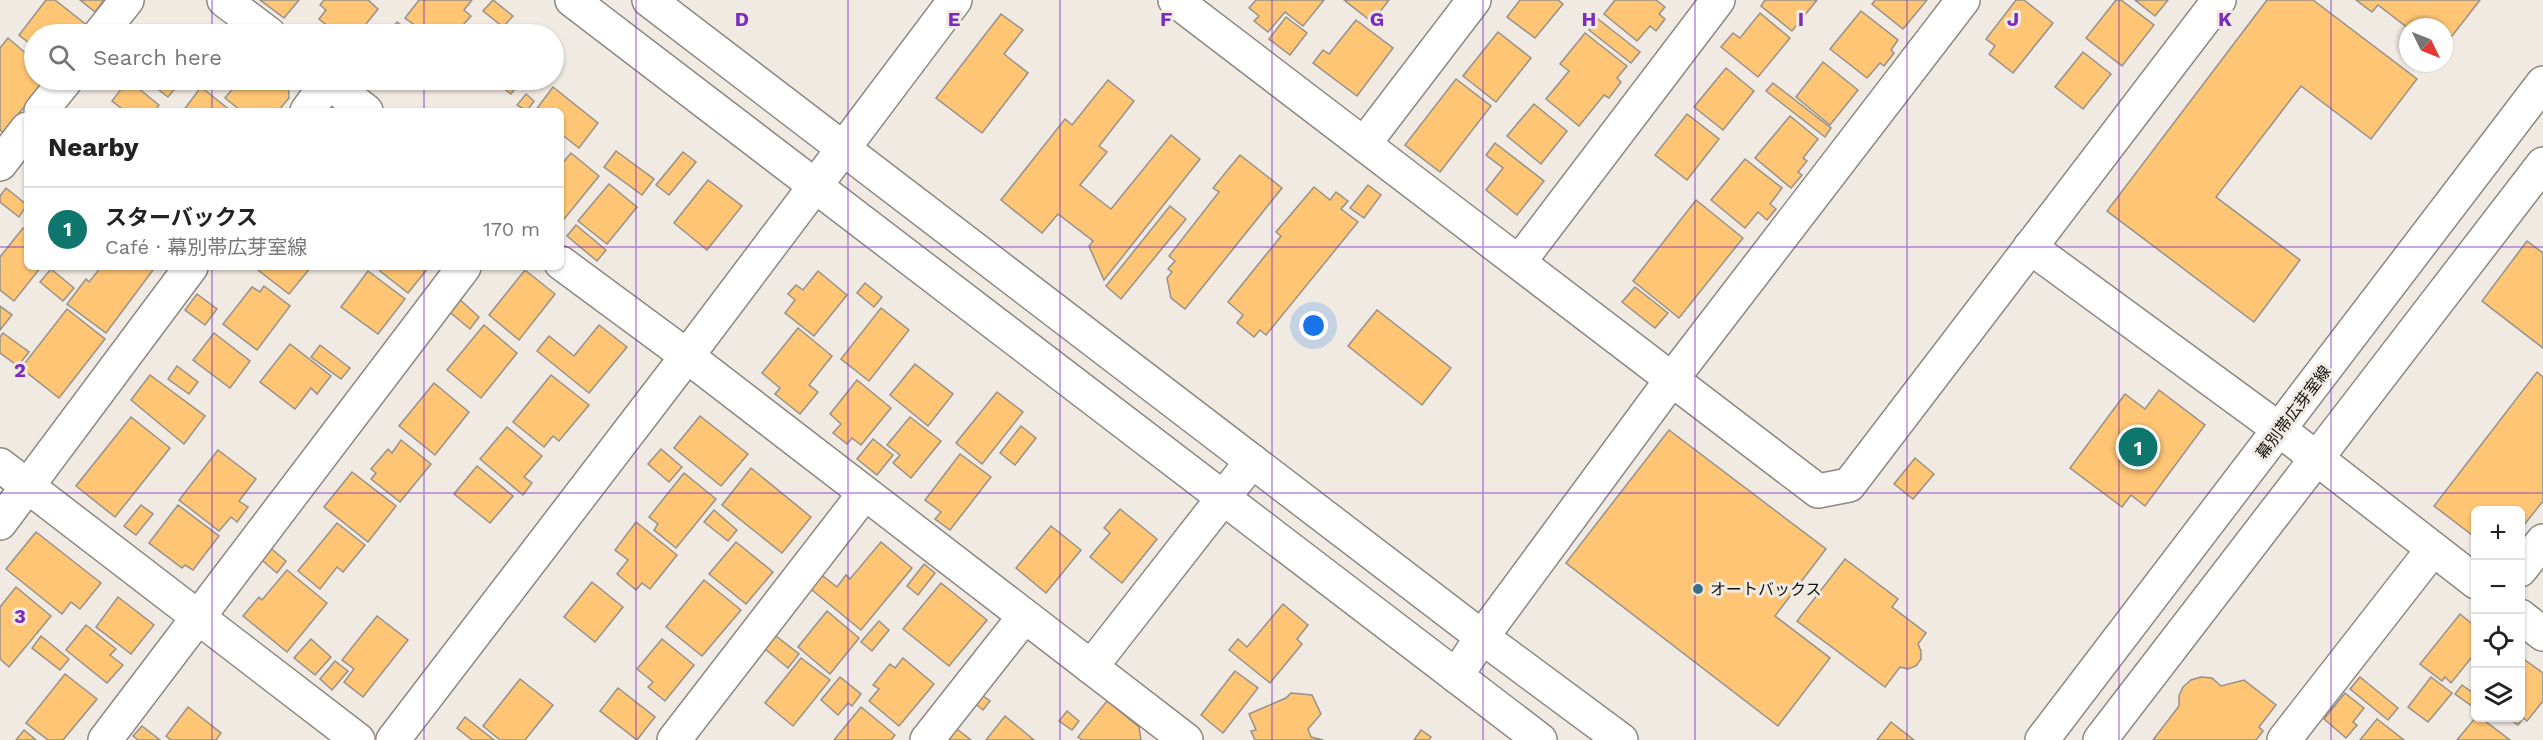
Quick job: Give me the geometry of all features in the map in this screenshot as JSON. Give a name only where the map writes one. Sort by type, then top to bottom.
[{"type":"street","points":[[108,24],[127,0]]},
{"type":"street","points":[[224,0],[255,24]]},
{"type":"street","points":[[572,0],[1540,740]]},
{"type":"street","points":[[649,0],[1482,637],[1621,740]]},
{"type":"street","points":[[393,740],[687,356],[955,0]]},
{"type":"street","points":[[1176,0],[1213,11],[1364,144],[1818,491],[1849,485],[2219,0]]},
{"type":"street","points":[[1364,144],[1474,0]]},
{"type":"street","points":[[1519,262],[1718,0]]},
{"type":"street","points":[[1456,676],[1482,637],[1672,379],[1963,0]]},
{"type":"street","name":"幕別帯広芽室線","points":[[2042,740],[2543,84]]},
{"type":"street","points":[[43,108],[58,90]]},
{"type":"street","points":[[309,108],[321,90]]},
{"type":"street","points":[[340,90],[362,108]]},
{"type":"street","points":[[0,164],[24,133]]},
{"type":"street","points":[[2100,740],[2543,164]]},
{"type":"street","points":[[2030,247],[2280,430],[2471,579]]},
{"type":"street","points":[[564,265],[687,356],[1181,739]]},
{"type":"street","points":[[0,523],[189,270]]},
{"type":"street","points":[[105,740],[462,270]]},
{"type":"street","points":[[1091,668],[1252,461]]},
{"type":"street","points":[[0,465],[358,740]]},
{"type":"street","points":[[674,740],[864,494]]},
{"type":"street","points":[[2525,564],[2543,541]]},
{"type":"street","points":[[2284,740],[2433,549]]},
{"type":"street","points":[[927,740],[1024,617]]},
{"type":"street","points":[[2525,620],[2543,634]]},
{"type":"building","points":[[46,0],[55,0],[85,24],[27,24]]},
{"type":"building","points":[[80,0],[104,0],[95,12]]},
{"type":"building","points":[[260,0],[299,0],[284,18]]},
{"type":"building","points":[[324,0],[368,0],[378,9],[366,24],[325,24],[319,19],[326,10],[320,5]]},
{"type":"building","points":[[419,0],[472,0],[464,10],[471,16],[464,24],[413,24],[405,18]]},
{"type":"building","points":[[493,0],[513,16],[506,24],[499,24],[483,11]]},
{"type":"building","points":[[1256,0],[1324,0],[1303,26],[1285,12],[1268,32],[1254,21],[1259,16],[1249,8]]},
{"type":"building","points":[[1344,0],[1389,0],[1372,22]]},
{"type":"building","points":[[1520,0],[1558,0],[1563,4],[1535,38],[1507,17]]},
{"type":"building","points":[[1615,0],[1656,0],[1665,7],[1659,14],[1665,19],[1656,31],[1650,26],[1637,41],[1604,14]]},
{"type":"building","points":[[1765,0],[1817,0],[1792,31],[1761,6]]},
{"type":"building","points":[[1875,0],[1927,0],[1903,29],[1872,4]]},
{"type":"building","points":[[2016,0],[2024,0],[2053,23],[2013,73],[1989,54],[1995,46],[1986,39]]},
{"type":"building","points":[[2116,0],[2121,0],[2154,25],[2122,66],[2086,38]]},
{"type":"building","points":[[2135,0],[2168,0],[2155,16]]},
{"type":"building","points":[[2267,0],[2313,0],[2399,65],[2399,72],[2408,72],[2417,79],[2371,139],[2301,86],[2216,197],[2300,260],[2254,322],[2107,211]]},
{"type":"building","points":[[2356,0],[2480,0],[2453,35],[2453,18],[2399,18],[2399,21],[2378,5],[2372,12]]},
{"type":"building","points":[[1861,11],[1898,40],[1891,50],[1894,53],[1884,66],[1880,63],[1867,78],[1830,49]]},
{"type":"building","points":[[1760,13],[1790,38],[1758,77],[1721,47],[1733,33],[1740,38]]},
{"type":"building","points":[[1001,14],[1023,30],[1004,54],[1028,73],[982,133],[936,98]]},
{"type":"building","points":[[1286,17],[1307,33],[1290,55],[1269,39]]},
{"type":"building","points":[[1598,19],[1640,52],[1631,63],[1589,30]]},
{"type":"building","points":[[1356,20],[1393,48],[1357,96],[1313,63],[1323,50],[1329,54]]},
{"type":"building","points":[[24,29],[24,39],[19,35]]},
{"type":"building","points":[[1498,32],[1531,58],[1496,102],[1463,76]]},
{"type":"building","points":[[1585,33],[1627,66],[1617,78],[1621,82],[1609,98],[1604,95],[1579,126],[1546,99],[1569,71],[1560,64]]},
{"type":"building","points":[[8,38],[24,52],[24,90],[39,90],[3,132],[0,130],[0,48]]},
{"type":"building","points":[[2083,52],[2111,74],[2083,109],[2055,87]]},
{"type":"building","points":[[1823,62],[1858,90],[1830,125],[1796,97]]},
{"type":"building","points":[[1726,68],[1754,91],[1723,130],[1694,107]]},
{"type":"building","points":[[1456,79],[1491,106],[1440,172],[1405,145]]},
{"type":"building","points":[[1108,80],[1134,101],[1099,146],[1107,152],[1080,185],[1111,209],[1171,135],[1200,159],[1104,280],[1089,246],[1093,241],[1058,214],[1042,233],[1001,200],[1065,119],[1072,125]]},
{"type":"building","points":[[1773,83],[1831,128],[1825,137],[1766,91]]},
{"type":"building","points":[[120,90],[140,90],[159,105],[156,108],[121,108],[112,101]]},
{"type":"building","points":[[159,90],[174,90],[168,97]]},
{"type":"building","points":[[199,90],[205,90],[227,108],[185,108]]},
{"type":"building","points":[[232,90],[289,90],[289,98],[281,108],[237,108],[225,98]]},
{"type":"building","points":[[551,90],[557,90],[598,123],[579,148],[564,136],[564,108],[537,108]]},
{"type":"building","points":[[526,94],[534,101],[529,108],[517,105]]},
{"type":"building","points":[[1534,104],[1567,131],[1541,164],[1507,136]]},
{"type":"building","points":[[1687,114],[1719,139],[1687,180],[1655,155]]},
{"type":"building","points":[[1790,116],[1818,139],[1803,158],[1807,161],[1798,172],[1802,175],[1791,188],[1755,158]]},
{"type":"building","points":[[1495,143],[1544,181],[1517,215],[1486,190],[1503,168],[1486,155]]},
{"type":"building","points":[[616,151],[654,179],[642,195],[604,167]]},
{"type":"building","points":[[683,152],[696,162],[669,195],[656,185]]},
{"type":"building","points":[[571,153],[599,176],[564,219],[564,161]]},
{"type":"building","points":[[1240,155],[1282,188],[1185,309],[1171,298],[1167,278],[1172,272],[1168,269],[1175,261],[1169,256],[1219,192],[1213,188]]},
{"type":"building","points":[[1745,159],[1782,188],[1770,204],[1776,209],[1767,220],[1758,212],[1745,228],[1711,200]]},
{"type":"building","points":[[708,180],[742,206],[707,250],[674,223]]},
{"type":"building","points":[[609,184],[637,207],[607,244],[578,221]]},
{"type":"building","points":[[1368,185],[1381,195],[1364,218],[1350,208]]},
{"type":"building","points":[[1314,187],[1330,200],[1336,192],[1348,201],[1341,209],[1358,222],[1266,335],[1260,330],[1254,337],[1237,323],[1243,315],[1228,302],[1281,236],[1276,232]]},
{"type":"building","points":[[6,188],[24,203],[24,210],[19,217],[0,202],[0,196]]},
{"type":"building","points":[[1696,200],[1743,238],[1679,318],[1633,281]]},
{"type":"building","points":[[1170,206],[1186,219],[1121,299],[1106,286]]},
{"type":"building","points":[[576,225],[606,250],[597,261],[567,236]]},
{"type":"building","points":[[24,229],[24,270],[39,270],[14,301],[0,290],[0,257]]},
{"type":"building","points":[[2527,241],[2543,253],[2543,348],[2482,301]]},
{"type":"building","points":[[52,270],[74,288],[63,301],[40,282]]},
{"type":"building","points":[[99,270],[153,270],[106,333],[67,304],[86,279],[89,282]]},
{"type":"building","points":[[258,270],[309,270],[289,294]]},
{"type":"building","points":[[381,270],[427,270],[408,293]]},
{"type":"building","points":[[525,270],[555,294],[519,340],[489,315]]},
{"type":"building","points":[[368,271],[405,299],[378,334],[341,307]]},
{"type":"building","points":[[818,271],[847,295],[814,336],[785,313],[795,300],[788,294],[796,285],[803,290]]},
{"type":"building","points":[[865,283],[882,297],[874,307],[857,293]]},
{"type":"building","points":[[264,286],[290,306],[257,350],[223,324],[252,287],[260,292]]},
{"type":"building","points":[[1635,287],[1668,313],[1655,328],[1622,302]]},
{"type":"building","points":[[197,294],[217,309],[205,325],[185,310]]},
{"type":"building","points":[[457,297],[479,317],[470,329],[446,309]]},
{"type":"building","points":[[0,306],[12,315],[0,330]]},
{"type":"building","points":[[881,308],[909,330],[869,381],[841,359]]},
{"type":"building","points":[[67,309],[105,339],[59,398],[21,368]]},
{"type":"building","points":[[1377,310],[1451,368],[1422,405],[1348,346]]},
{"type":"building","points":[[484,325],[517,353],[481,398],[447,370]]},
{"type":"building","points":[[599,325],[627,347],[589,393],[537,351],[549,336],[574,356]]},
{"type":"building","points":[[798,328],[832,356],[809,385],[818,392],[800,414],[775,394],[780,388],[762,373]]},
{"type":"building","points":[[3,333],[29,352],[18,366],[0,353],[0,337]]},
{"type":"building","points":[[214,333],[250,361],[230,388],[193,360]]},
{"type":"building","points":[[290,344],[331,376],[317,394],[311,388],[295,409],[260,382]]},
{"type":"building","points":[[320,345],[350,368],[341,379],[311,357]]},
{"type":"building","points":[[915,364],[953,394],[928,426],[890,395]]},
{"type":"building","points":[[177,366],[198,382],[189,394],[168,379]]},
{"type":"building","points":[[2537,372],[2543,377],[2543,501],[2525,524],[2525,506],[2471,506],[2471,534],[2434,506]]},
{"type":"building","points":[[150,375],[205,416],[184,444],[131,400]]},
{"type":"building","points":[[551,375],[589,405],[559,441],[553,436],[544,447],[513,422]]},
{"type":"building","points":[[857,380],[891,408],[861,445],[852,438],[847,444],[833,433],[841,424],[830,414]]},
{"type":"building","points":[[434,383],[469,412],[435,455],[399,426]]},
{"type":"building","points":[[2159,390],[2205,425],[2145,506],[2131,495],[2122,507],[2070,468],[2125,394],[2145,409]]},
{"type":"building","points":[[997,392],[1023,412],[982,464],[956,443]]},
{"type":"building","points":[[700,416],[748,454],[721,486],[674,448]]},
{"type":"building","points":[[131,417],[170,448],[115,517],[76,486]]},
{"type":"building","points":[[910,417],[941,441],[911,478],[893,463],[900,455],[887,445]]},
{"type":"building","points":[[1021,426],[1036,438],[1015,465],[1000,453]]},
{"type":"building","points":[[507,427],[542,456],[524,477],[532,483],[523,495],[480,459]]},
{"type":"building","name":"オートバックス","points":[[1669,430],[1826,549],[1775,616],[1830,658],[1778,726],[1566,563]]},
{"type":"building","points":[[873,439],[893,455],[877,475],[857,459]]},
{"type":"building","points":[[401,440],[431,464],[400,502],[371,479],[376,473],[371,469],[388,449],[392,453]]},
{"type":"building","points":[[661,449],[682,467],[669,482],[648,464]]},
{"type":"building","points":[[218,450],[256,479],[239,501],[248,507],[237,522],[231,517],[219,531],[179,500]]},
{"type":"building","points":[[960,454],[991,477],[950,530],[935,519],[941,512],[925,500]]},
{"type":"building","points":[[1915,458],[1934,474],[1913,499],[1894,484]]},
{"type":"building","points":[[477,466],[513,496],[490,523],[454,494]]},
{"type":"building","points":[[751,468],[811,517],[782,553],[722,505]]},
{"type":"building","points":[[352,472],[396,506],[368,542],[324,507]]},
{"type":"building","points":[[684,473],[716,499],[676,548],[654,530],[658,524],[649,517]]},
{"type":"building","points":[[141,505],[153,514],[136,535],[124,526]]},
{"type":"building","points":[[178,505],[219,536],[193,570],[185,565],[182,568],[149,543]]},
{"type":"building","points":[[1120,509],[1157,539],[1122,583],[1090,557],[1110,533],[1104,528]]},
{"type":"building","points":[[714,510],[737,530],[728,541],[704,522]]},
{"type":"building","points":[[636,522],[677,555],[650,589],[642,583],[636,590],[617,574],[628,560],[615,550]]},
{"type":"building","points":[[337,523],[365,545],[343,572],[337,567],[320,589],[298,571]]},
{"type":"building","points":[[1051,526],[1081,550],[1046,593],[1016,568]]},
{"type":"building","points":[[36,532],[101,583],[80,609],[71,602],[62,614],[6,569]]},
{"type":"building","points":[[736,542],[773,572],[746,604],[709,574]]},
{"type":"building","points":[[881,542],[912,568],[861,630],[807,586],[819,573],[837,587],[846,575],[850,579]]},
{"type":"building","points":[[267,545],[286,561],[277,573],[257,556]]},
{"type":"building","points":[[1845,559],[1898,599],[1892,607],[1926,633],[1918,644],[1921,659],[1916,666],[1908,669],[1900,667],[1885,687],[1797,621]]},
{"type":"building","points":[[924,564],[935,573],[918,595],[907,586]]},
{"type":"building","points":[[287,570],[327,603],[287,652],[243,616],[259,597],[262,600]]},
{"type":"building","points":[[704,580],[741,610],[702,656],[666,627]]},
{"type":"building","points":[[592,582],[623,607],[595,642],[564,617]]},
{"type":"building","points":[[941,583],[987,620],[949,666],[903,629]]},
{"type":"building","points":[[16,587],[51,616],[9,667],[0,659],[0,607]]},
{"type":"building","points":[[118,597],[154,625],[131,654],[96,627]]},
{"type":"building","points":[[1283,604],[1308,625],[1297,639],[1302,644],[1270,683],[1229,650],[1238,639],[1247,647]]},
{"type":"building","points":[[827,611],[859,638],[830,674],[798,647]]},
{"type":"building","points":[[2460,614],[2471,623],[2471,658],[2451,683],[2445,677],[2442,681],[2420,664]]},
{"type":"building","points":[[377,616],[408,640],[363,697],[344,682],[354,669],[342,660]]},
{"type":"building","points":[[879,621],[889,630],[872,651],[861,642]]},
{"type":"building","points":[[86,625],[116,649],[110,655],[123,665],[107,683],[66,650]]},
{"type":"building","points":[[41,636],[69,659],[60,670],[32,648]]},
{"type":"building","points":[[776,636],[799,654],[788,668],[765,649]]},
{"type":"building","points":[[311,639],[331,657],[315,675],[294,658]]},
{"type":"building","points":[[662,639],[694,665],[665,701],[648,687],[653,682],[637,669]]},
{"type":"building","points":[[801,658],[830,680],[793,726],[765,703]]},
{"type":"building","points":[[903,658],[934,684],[899,726],[869,701],[879,689],[873,685],[890,664],[895,668]]},
{"type":"building","points":[[2525,660],[2543,673],[2543,701],[2527,721],[2525,720]]},
{"type":"building","points":[[335,661],[348,671],[332,690],[320,679]]},
{"type":"building","points":[[1235,671],[1258,688],[1223,733],[1201,715]]},
{"type":"building","points":[[65,674],[97,699],[63,740],[48,740],[26,723]]},
{"type":"building","points":[[840,677],[861,694],[852,706],[848,703],[838,715],[821,700]]},
{"type":"building","points":[[2201,677],[2212,678],[2221,686],[2244,680],[2276,705],[2259,727],[2263,731],[2256,740],[2153,740],[2179,706],[2179,696],[2183,687],[2191,680]]},
{"type":"building","points":[[2360,677],[2398,708],[2388,720],[2350,689]]},
{"type":"building","points":[[2431,677],[2452,693],[2428,722],[2408,707]]},
{"type":"building","points":[[520,679],[553,705],[525,740],[500,740],[483,726]]},
{"type":"building","points":[[2462,685],[2471,691],[2471,705],[2455,694]]},
{"type":"building","points":[[618,688],[655,717],[637,740],[600,711]]},
{"type":"building","points":[[979,693],[990,701],[983,710],[972,701]]},
{"type":"building","points":[[1291,693],[1312,695],[1321,714],[1308,729],[1311,737],[1323,740],[1255,740],[1251,731],[1256,730],[1249,714],[1286,698]]},
{"type":"building","points":[[2345,693],[2364,708],[2353,722],[2357,725],[2346,738],[2324,719]]},
{"type":"building","points":[[1107,701],[1139,727],[1141,740],[1082,740],[1078,737]]},
{"type":"building","points":[[188,707],[221,733],[216,740],[171,740],[166,736]]},
{"type":"building","points":[[861,707],[895,735],[891,740],[834,740]]},
{"type":"building","points":[[1067,711],[1079,721],[1072,730],[1059,721]]},
{"type":"building","points":[[1005,716],[1034,740],[986,740]]},
{"type":"building","points":[[465,717],[494,740],[472,740],[457,728]]},
{"type":"building","points":[[2377,719],[2404,740],[2360,740]]},
{"type":"building","points":[[1891,722],[1914,740],[1877,740]]},
{"type":"building","points":[[2472,722],[2486,722],[2510,740],[2457,740]]},
{"type":"building","points":[[142,726],[160,740],[138,740],[133,736]]},
{"type":"building","points":[[953,726],[971,740],[941,740]]},
{"type":"building","points":[[24,730],[36,740],[16,740]]},
{"type":"building","points":[[1421,730],[1431,737],[1429,740],[1414,740]]},
{"type":"place","name":"スターバックス","points":[[2138,447]]},
{"type":"place","name":"オートバックス","points":[[1698,589]]}]
